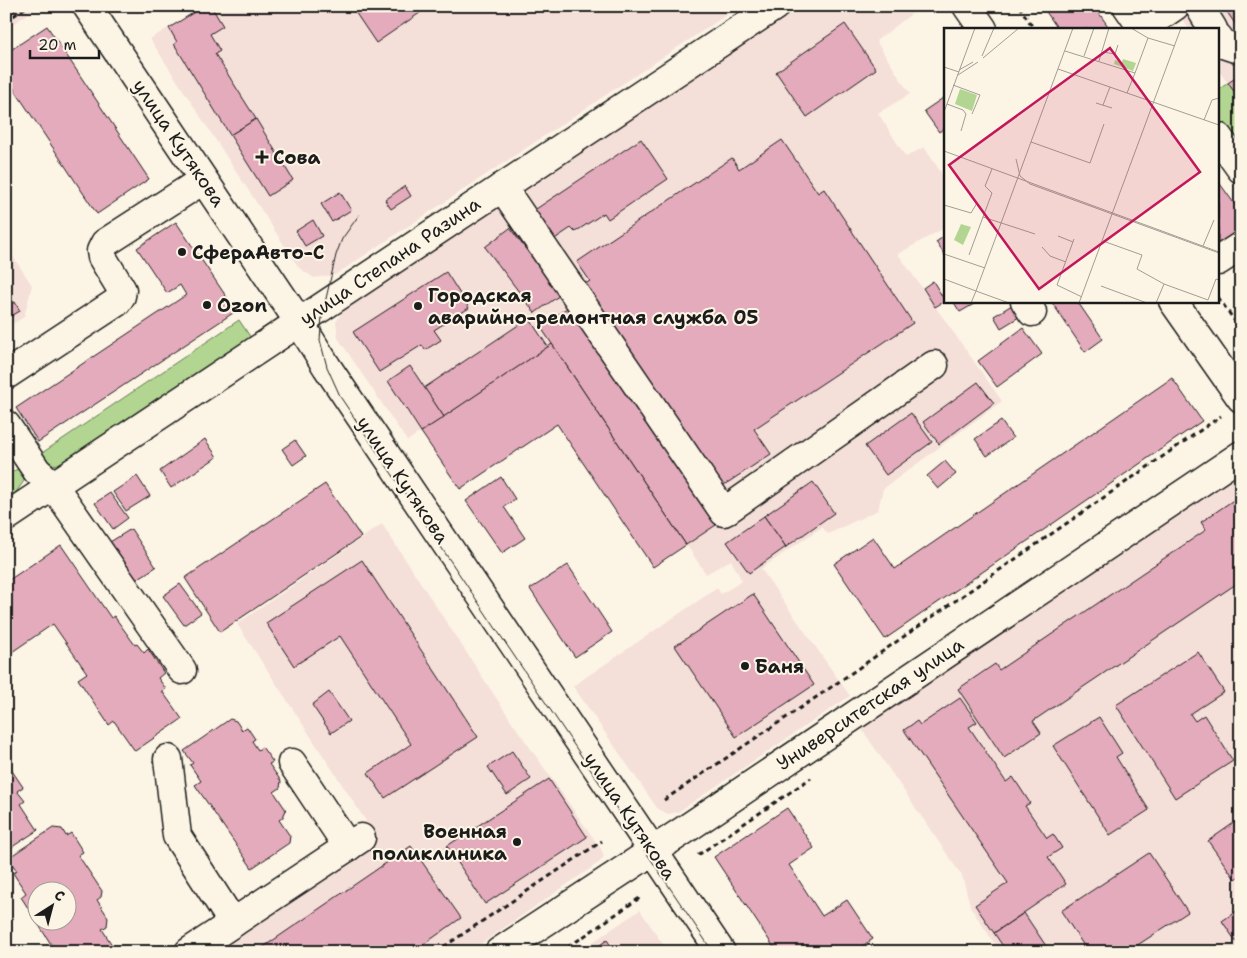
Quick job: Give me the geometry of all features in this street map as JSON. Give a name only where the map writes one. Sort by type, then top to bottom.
[{"type":"street","name":"улица Кутякова","points":[[87,6],[300,322],[327,367],[722,952]]},
{"type":"street","name":"улица Степана Разина","points":[[6,517],[775,6]]},
{"type":"street","points":[[967,6],[982,28]]},
{"type":"street","points":[[1127,6],[1143,28],[1175,6]]},
{"type":"street","points":[[1199,6],[1212,28]]},
{"type":"street","points":[[1220,40],[1223,44],[1241,50]]},
{"type":"street","points":[[1220,140],[1241,169]]},
{"type":"street","points":[[6,375],[117,302],[122,290],[102,257],[101,251],[105,243],[204,180]]},
{"type":"street","points":[[502,187],[724,512],[934,365]]},
{"type":"street","points":[[1220,260],[1241,246]]},
{"type":"street","points":[[1174,302],[1241,398]]},
{"type":"street","points":[[6,425],[37,471],[54,485],[182,670]]},
{"type":"street","name":"Университетская улица","points":[[501,951],[1241,455]]},
{"type":"street","points":[[168,759],[176,836],[233,923]]},
{"type":"street","points":[[189,952],[354,843],[292,763]]},
{"type":"path","points":[[6,21],[28,6]]},
{"type":"path","points":[[1019,6],[1033,28]]},
{"type":"path","points":[[1220,300],[1241,330]]},
{"type":"path","points":[[664,800],[1221,416]]},
{"type":"path","points":[[436,952],[602,842]]},
{"type":"path","points":[[561,952],[641,897]]},
{"type":"shaded area","points":[[6,6],[34,6],[35,9],[6,29]]},
{"type":"shaded area","points":[[204,6],[740,6],[335,275],[314,278],[299,268],[150,39]]},
{"type":"shaded area","points":[[802,6],[922,6],[876,41],[910,94],[878,113],[906,157],[924,147],[944,177],[944,228],[898,254],[1002,401],[883,489],[878,510],[828,534],[822,527],[761,569],[850,696],[678,812],[668,814],[657,808],[573,686],[717,588],[721,594],[742,581],[731,560],[706,574],[553,344],[407,441],[338,338],[336,322],[343,311]]},
{"type":"shaded area","points":[[1181,6],[1241,6],[1241,101],[1220,73],[1220,28],[1188,28],[1182,19],[1184,15]]},
{"type":"shaded area","points":[[6,246],[32,285],[24,317],[6,328]]},
{"type":"shaded area","points":[[1241,470],[1241,952],[1000,952],[971,908],[962,876],[859,725]]},
{"type":"shaded area","points":[[382,524],[512,722],[604,856],[600,862],[469,952],[167,952],[366,821],[237,624]]},
{"type":"shaded area","points":[[640,910],[668,952],[578,952]]},
{"type":"green space","points":[[1228,83],[1241,101],[1241,148],[1220,120],[1220,89]]},
{"type":"green space","points":[[239,320],[251,338],[60,464],[51,464],[39,455]]},
{"type":"green space","points":[[22,466],[24,481],[14,495],[6,502],[6,476]]},
{"type":"building","points":[[6,6],[15,6],[17,9],[6,16]]},
{"type":"building","points":[[155,6],[166,6],[158,11]]},
{"type":"building","name":"Сова","points":[[204,6],[211,6],[223,26],[210,34],[220,51],[215,54],[256,119],[230,135],[174,44],[177,42],[169,28]]},
{"type":"building","points":[[351,6],[430,6],[376,43]]},
{"type":"building","points":[[1042,6],[1094,6],[1109,28],[1057,28]]},
{"type":"building","points":[[1223,6],[1241,6],[1240,31]]},
{"type":"building","points":[[845,24],[876,69],[807,117],[776,72]]},
{"type":"building","points":[[47,26],[149,179],[97,214],[6,77],[6,53]]},
{"type":"building","points":[[1241,74],[1241,101],[1228,83]]},
{"type":"building","points":[[944,97],[944,128],[939,132],[924,111]]},
{"type":"building","name":"Сова","points":[[256,119],[293,180],[268,196],[230,135]]},
{"type":"building","points":[[641,139],[668,179],[608,219],[604,213],[575,232],[571,228],[553,240],[533,211]]},
{"type":"building","points":[[782,140],[818,193],[824,189],[913,323],[754,429],[771,454],[721,487],[585,284],[590,281],[577,262],[732,158],[739,169]]},
{"type":"building","points":[[1220,184],[1241,213],[1241,236],[1220,251]]},
{"type":"building","points":[[405,186],[411,196],[391,209],[385,200]]},
{"type":"building","points":[[340,192],[351,210],[332,222],[321,204]]},
{"type":"building","points":[[313,220],[322,236],[305,246],[296,231]]},
{"type":"building","points":[[176,222],[236,311],[38,442],[16,408],[186,295],[180,285],[167,293],[137,248]]},
{"type":"building","points":[[510,228],[560,295],[535,313],[485,247]]},
{"type":"building","points":[[944,236],[944,254],[936,242]]},
{"type":"building","points":[[446,272],[469,308],[434,330],[441,340],[425,350],[422,345],[379,372],[353,332]]},
{"type":"building","points":[[933,281],[944,302],[935,307],[923,288]]},
{"type":"building","points":[[15,302],[20,311],[6,319],[6,307]]},
{"type":"building","points":[[954,302],[977,302],[960,312]]},
{"type":"building","points":[[1052,302],[1078,302],[1103,339],[1085,352]]},
{"type":"building","points":[[1012,305],[1019,317],[1001,328],[994,316]]},
{"type":"building","points":[[570,306],[716,525],[686,545],[540,326]]},
{"type":"building","points":[[529,318],[548,347],[444,417],[424,388]]},
{"type":"building","points":[[1023,328],[1042,354],[997,387],[978,361]]},
{"type":"building","points":[[552,344],[686,545],[653,567],[557,424],[460,489],[421,432]]},
{"type":"building","points":[[410,366],[444,417],[421,432],[388,381]]},
{"type":"building","points":[[1172,378],[1202,421],[885,639],[834,564],[873,537],[895,569]]},
{"type":"building","points":[[978,382],[994,403],[939,444],[923,422]]},
{"type":"building","points":[[911,413],[932,442],[886,475],[865,446]]},
{"type":"building","points":[[1001,421],[1013,438],[987,456],[975,439]]},
{"type":"building","points":[[205,439],[217,457],[171,488],[160,471]]},
{"type":"building","points":[[295,440],[306,456],[293,465],[282,449]]},
{"type":"building","points":[[945,461],[956,474],[938,489],[927,476]]},
{"type":"building","points":[[137,476],[150,496],[126,511],[113,492]]},
{"type":"building","points":[[501,477],[515,499],[504,507],[525,538],[502,553],[466,501]]},
{"type":"building","points":[[813,482],[834,513],[786,547],[764,516]]},
{"type":"building","points":[[325,484],[361,537],[220,632],[185,578]]},
{"type":"building","points":[[110,493],[128,518],[113,529],[95,503]]},
{"type":"building","points":[[1241,495],[1241,585],[1239,582],[1033,721],[1041,733],[1004,758],[958,689],[995,664],[999,670],[1206,530],[1201,522]]},
{"type":"building","points":[[764,516],[786,547],[749,573],[727,542]]},
{"type":"building","points":[[131,529],[156,567],[134,581],[110,542]]},
{"type":"building","points":[[61,545],[111,618],[114,616],[135,645],[137,644],[144,653],[148,649],[164,673],[158,678],[166,689],[162,691],[182,719],[135,751],[114,721],[109,725],[78,679],[87,673],[53,624],[6,656],[6,582]]},
{"type":"building","points":[[362,560],[478,737],[385,798],[368,773],[411,744],[340,636],[294,666],[266,623]]},
{"type":"building","points":[[568,565],[612,632],[575,657],[530,589]]},
{"type":"building","points":[[180,584],[201,613],[184,625],[163,596]]},
{"type":"building","name":"Баня","points":[[753,594],[814,685],[736,737],[675,646]]},
{"type":"building","points":[[1198,652],[1224,692],[1190,714],[1195,721],[1204,715],[1233,761],[1175,798],[1116,705]]},
{"type":"building","points":[[329,692],[349,721],[331,733],[312,705]]},
{"type":"building","points":[[960,698],[977,722],[969,727],[1006,782],[1013,777],[1030,803],[1025,806],[1047,838],[1053,834],[1062,848],[1048,857],[1066,884],[994,933],[975,905],[1008,883],[904,730],[917,721],[920,725]]},
{"type":"building","points":[[1099,717],[1122,753],[1116,757],[1149,810],[1110,835],[1053,746]]},
{"type":"building","points":[[230,719],[236,721],[242,730],[247,727],[255,739],[252,741],[258,750],[262,747],[273,762],[269,764],[281,781],[280,788],[274,792],[286,810],[283,817],[279,820],[290,836],[289,843],[252,868],[195,785],[201,781],[190,765],[193,763],[184,751]]},
{"type":"building","points":[[512,751],[531,779],[507,795],[488,767]]},
{"type":"building","points":[[6,762],[23,787],[17,791],[25,801],[21,804],[38,830],[6,851]]},
{"type":"building","name":"Военная поликлиника","points":[[549,779],[587,837],[485,904],[447,846]]},
{"type":"building","points":[[787,808],[814,848],[789,865],[822,916],[847,900],[873,939],[853,952],[777,952],[714,857]]},
{"type":"building","points":[[1241,818],[1241,875],[1235,879],[1208,841]]},
{"type":"building","points":[[53,828],[62,829],[66,836],[71,833],[83,852],[78,855],[102,891],[101,897],[97,900],[108,917],[107,926],[102,929],[112,945],[109,952],[56,952],[42,930],[78,930],[78,880],[28,880],[28,908],[21,897],[26,893],[13,873],[17,871],[8,858]]},
{"type":"building","points":[[411,846],[461,918],[413,952],[256,952]]},
{"type":"building","points":[[1149,853],[1188,912],[1127,952],[1088,952],[1061,911]]},
{"type":"building","points":[[1241,908],[1241,949],[1222,921]]},
{"type":"building","points":[[1024,913],[1050,952],[1007,952],[994,933]]},
{"type":"building","points":[[607,940],[615,952],[590,952]]},
{"type":"tram line","points":[[359,215],[342,239],[336,255],[322,316],[320,340],[327,367],[341,398],[713,952]]},
{"type":"place","name":"Сова","points":[[262,157]]},
{"type":"place","name":"СфераАвто-С","points":[[182,252]]},
{"type":"place","name":"Ozon","points":[[207,305]]},
{"type":"place","name":"Городская аварийно-ремонтная служба 05","points":[[418,306]]},
{"type":"place","name":"Баня","points":[[745,666]]},
{"type":"place","name":"Военная поликлиника","points":[[517,842]]}]
